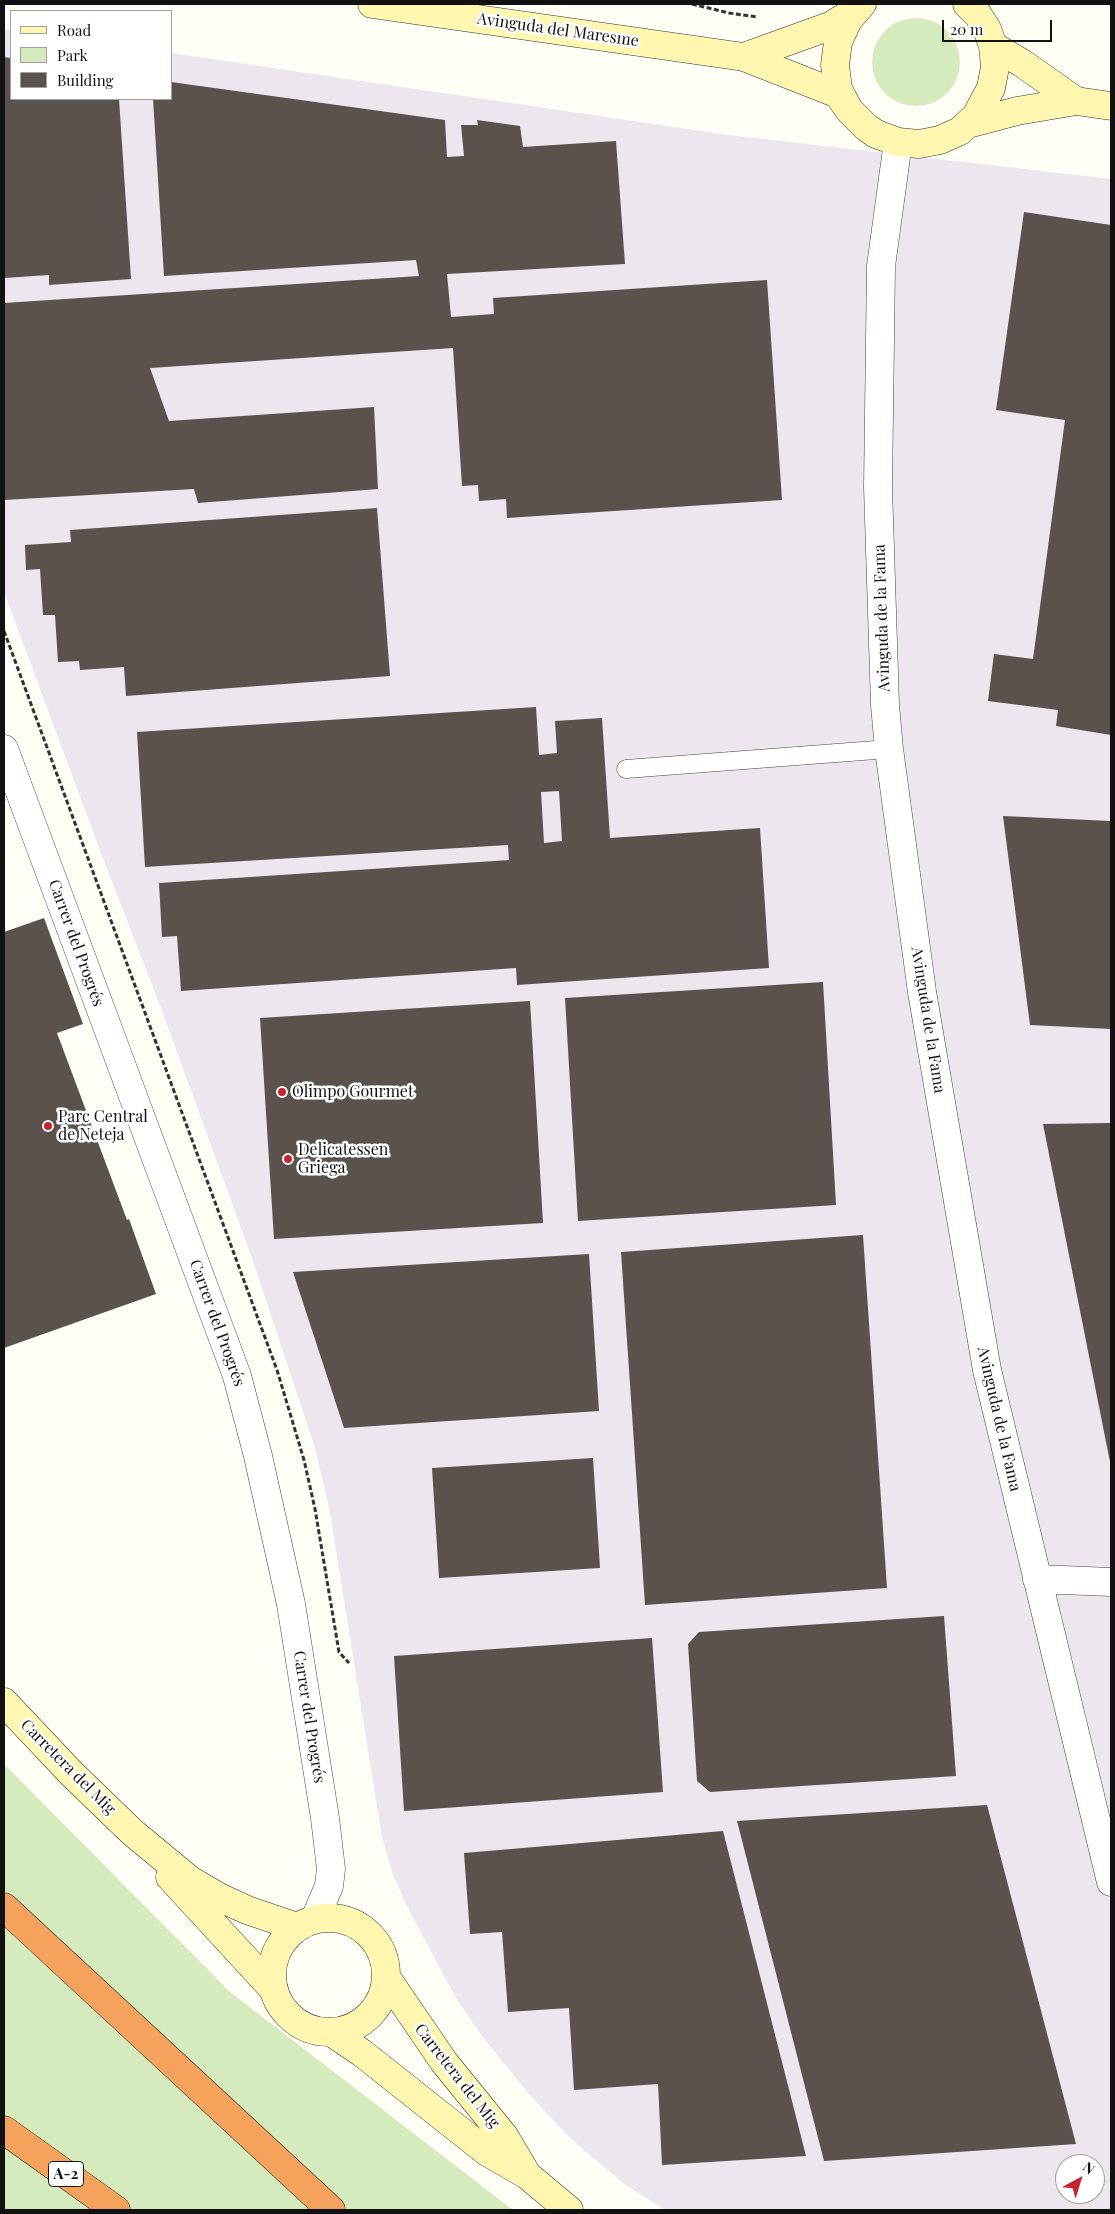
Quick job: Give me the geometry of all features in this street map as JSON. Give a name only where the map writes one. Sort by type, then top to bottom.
[{"type":"highway","points":[[4,1907],[331,2210]]},
{"type":"highway","name":"A-2","points":[[8,2131],[116,2210]]},
{"type":"street","name":"Avinguda del Maresme","points":[[372,4],[744,57],[838,94],[849,110],[866,127],[876,134],[898,142],[919,144],[940,140],[960,131],[968,124]]},
{"type":"street","points":[[967,4],[978,15],[987,29],[995,67],[992,88],[982,108],[968,124]]},
{"type":"street","name":"Avinguda del Maresme","points":[[744,57],[830,26],[859,7]]},
{"type":"street","points":[[849,110],[838,89],[834,66],[840,36],[848,20],[859,7]]},
{"type":"street","points":[[992,46],[1022,63],[1076,101]]},
{"type":"street","points":[[968,124],[1017,111],[1076,101],[1111,106]]},
{"type":"street","name":"Avinguda de la Fama","points":[[898,142],[881,266],[878,487],[885,705],[889,749],[922,992],[983,1350],[1111,1882]]},
{"type":"street","name":"Carrer del Progrés","points":[[4,749],[240,1385],[291,1604],[325,1818],[331,1869],[329,1886],[306,1923]]},
{"type":"street","points":[[1037,1579],[1111,1582]]},
{"type":"street","name":"Carretera del Mig","points":[[4,1702],[71,1773],[132,1832],[190,1880],[221,1898],[271,1920],[306,1923]]},
{"type":"street","name":"Carretera del Mig","points":[[132,1832],[200,1911],[274,1990]]},
{"type":"street","points":[[333,1918],[349,1922],[365,1930],[377,1943],[384,1959],[386,1977],[381,1997],[370,2015],[346,2030],[331,2032],[312,2030],[295,2021],[282,2007],[274,1990],[272,1976],[273,1962],[278,1948],[286,1936],[306,1923],[333,1918]]},
{"type":"street","name":"Carretera del Mig","points":[[386,1977],[444,2062],[504,2136],[528,2175]]},
{"type":"street","name":"Carretera del Mig","points":[[331,2032],[370,2058],[487,2152],[528,2175],[569,2210]]},
{"type":"lane","points":[[626,769],[889,749]]},
{"type":"path","points":[[692,4],[729,13],[762,17]]},
{"type":"path","points":[[4,631],[278,1370],[304,1460],[315,1509],[339,1652],[349,1663]]},
{"type":"shaded area","points":[[4,29],[10,30],[10,100],[172,100],[172,53],[729,135],[1111,179],[1111,2210],[665,2210],[623,2183],[567,2135],[528,2093],[482,2036],[456,1998],[408,1908],[393,1875],[382,1838],[329,1507],[314,1445],[252,1258],[161,1008],[4,592]]},
{"type":"green space","points":[[916,18],[933,21],[947,31],[957,45],[960,62],[957,79],[947,93],[933,103],[916,106],[899,103],[885,93],[875,79],[872,62],[875,45],[885,31],[899,21]]},
{"type":"green space","points":[[4,1764],[230,1992],[513,2210],[4,2210]]},
{"type":"building","points":[[4,57],[10,58],[10,100],[119,100],[131,279],[49,285],[49,275],[4,278]]},
{"type":"building","points":[[172,82],[445,120],[447,157],[464,156],[461,125],[478,125],[477,120],[520,126],[523,147],[616,141],[625,264],[447,274],[451,317],[494,314],[493,298],[767,280],[782,500],[507,518],[506,499],[479,501],[478,485],[462,486],[453,348],[150,368],[169,421],[374,407],[378,489],[198,503],[194,489],[4,500],[4,303],[419,276],[416,260],[164,276],[153,100],[172,100]]},
{"type":"building","points":[[1024,212],[1111,225],[1111,735],[1056,726],[1058,710],[988,701],[994,654],[1033,659],[1065,420],[996,410]]},
{"type":"building","points":[[377,508],[390,676],[126,696],[124,667],[80,670],[79,661],[58,662],[55,615],[43,615],[40,569],[26,570],[25,545],[71,542],[70,530]]},
{"type":"building","points":[[536,707],[539,755],[557,753],[555,721],[602,718],[610,838],[760,828],[769,968],[517,985],[516,968],[181,991],[177,936],[162,937],[159,883],[509,860],[508,845],[145,867],[137,732]],"holes":[[[559,791],[562,841],[544,843],[541,792]]]},
{"type":"building","points":[[1003,816],[1111,821],[1111,1029],[1030,1025]]},
{"type":"building","name":"Parc Central de Neteja","points":[[44,918],[83,1024],[57,1033],[156,1294],[4,1348],[4,932]]},
{"type":"building","points":[[823,982],[836,1205],[578,1221],[565,998]]},
{"type":"building","points":[[530,1001],[543,1223],[274,1239],[260,1018]]},
{"type":"building","points":[[1111,1123],[1111,1461],[1110,1462],[1043,1124]]},
{"type":"building","points":[[863,1235],[887,1588],[645,1605],[621,1252]]},
{"type":"building","points":[[589,1254],[599,1411],[344,1428],[293,1272]]},
{"type":"building","points":[[593,1458],[600,1568],[439,1578],[432,1468]]},
{"type":"building","points":[[944,1616],[956,1776],[710,1792],[697,1781],[688,1644],[699,1632]]},
{"type":"building","points":[[652,1638],[663,1792],[404,1811],[394,1656]]},
{"type":"building","points":[[987,1805],[1076,2144],[824,2161],[737,1821]]},
{"type":"building","points":[[723,1831],[806,2156],[662,2165],[658,2084],[574,2090],[569,2008],[508,2012],[502,1932],[470,1934],[464,1853]]},
{"type":"place","name":"Olimpo Gourmet","points":[[282,1092]]},
{"type":"place","name":"Parc Central de Neteja","points":[[48,1126]]},
{"type":"place","name":"Delicatessen Griega","points":[[288,1159]]}]
